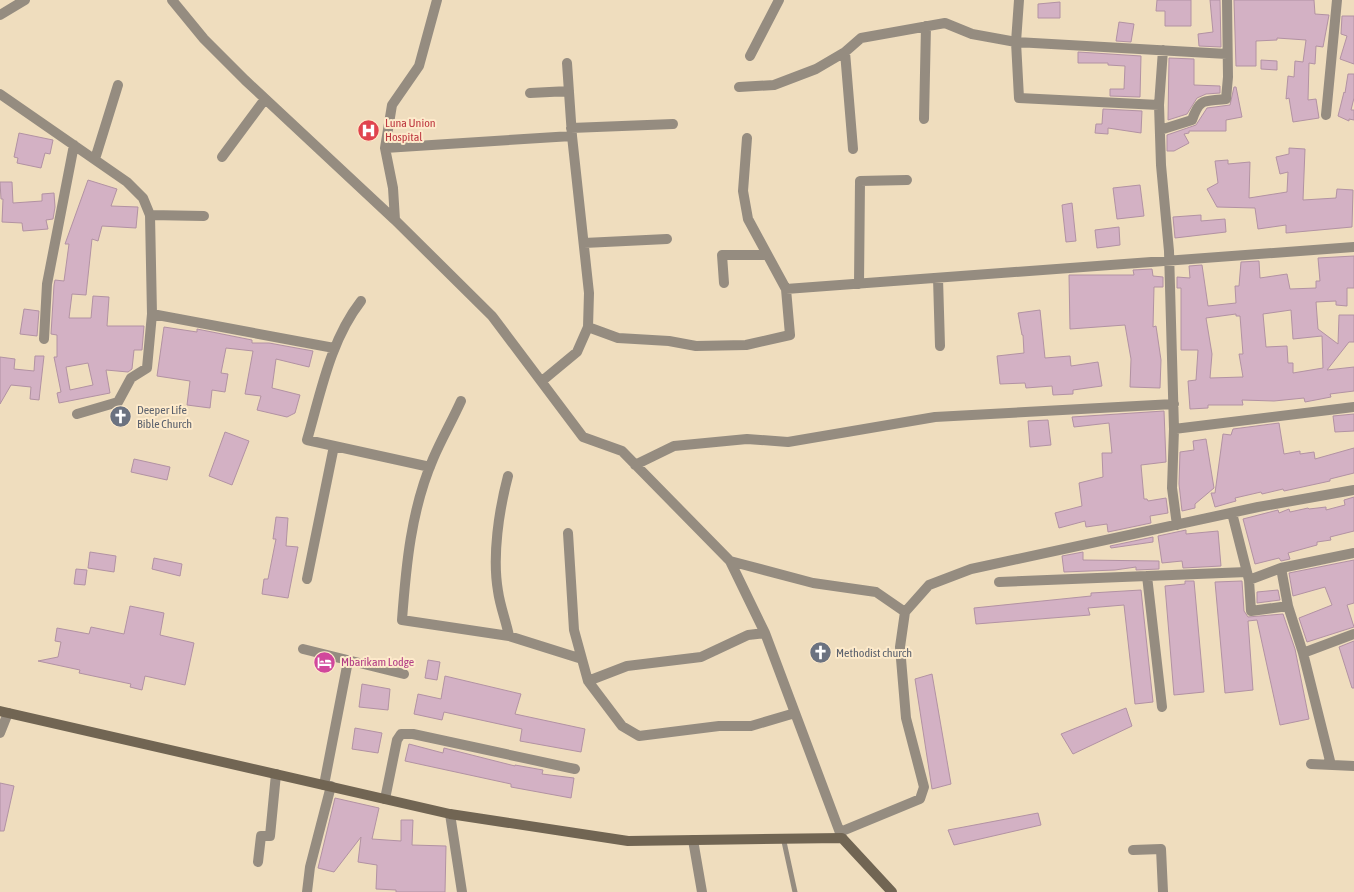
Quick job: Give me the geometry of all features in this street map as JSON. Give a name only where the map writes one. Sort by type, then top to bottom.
[{"type":"street","points":[[0,15],[25,0]]},
{"type":"street","points":[[172,0],[204,39],[395,220],[492,316],[583,437],[622,451],[730,561],[765,633],[841,835],[892,892]]},
{"type":"street","points":[[395,220],[393,188],[385,148],[392,105],[419,66],[437,0]]},
{"type":"street","points":[[750,56],[779,0]]},
{"type":"street","points":[[1019,0],[1016,42],[1019,98],[1160,105]]},
{"type":"street","points":[[1160,130],[1192,120],[1196,109],[1202,102],[1209,99],[1226,99],[1227,0]]},
{"type":"street","points":[[1326,115],[1337,0]]},
{"type":"street","points":[[739,87],[774,85],[816,69],[845,52],[861,38],[946,23],[972,34],[1016,42],[1227,54]]},
{"type":"street","points":[[924,119],[926,26]]},
{"type":"street","points":[[1163,50],[1160,130],[1161,165],[1170,261],[1174,404],[1172,488],[1176,524]]},
{"type":"street","points":[[845,52],[853,149]]},
{"type":"street","points":[[542,381],[577,352],[588,327],[589,293],[572,132],[567,63]]},
{"type":"street","points":[[95,159],[118,85]]},
{"type":"street","points":[[530,93],[569,91]]},
{"type":"street","points":[[0,94],[127,182],[143,198],[150,215],[152,314],[147,368],[130,378],[118,402],[77,414]]},
{"type":"street","points":[[222,157],[265,98]]},
{"type":"street","points":[[385,148],[673,124]]},
{"type":"street","points":[[588,327],[618,338],[670,341],[696,346],[746,344],[790,335],[786,289],[748,220],[743,191],[746,138]]},
{"type":"street","points":[[44,339],[47,284],[74,145]]},
{"type":"street","points":[[859,284],[860,181],[907,180]]},
{"type":"street","points":[[150,215],[204,216]]},
{"type":"street","points":[[584,243],[668,239]]},
{"type":"street","points":[[786,289],[1354,247]]},
{"type":"street","points":[[724,283],[722,255],[767,255]]},
{"type":"street","points":[[938,278],[940,346]]},
{"type":"street","points":[[361,300],[351,313],[334,348],[307,440],[430,467]]},
{"type":"street","points":[[152,314],[334,348]]},
{"type":"street","points":[[462,401],[430,467],[417,508],[406,565],[402,620],[509,636],[582,659]]},
{"type":"street","points":[[635,464],[674,446],[747,440],[788,442],[936,417],[1174,404]]},
{"type":"street","points":[[1174,429],[1354,406]]},
{"type":"street","points":[[307,579],[334,446]]},
{"type":"street","points":[[508,476],[500,503],[497,564],[498,591],[509,636]]},
{"type":"street","points":[[0,733],[4,712],[450,814],[628,841],[841,835],[920,798],[924,787],[906,718],[900,647],[905,612],[929,585],[972,569],[1176,524],[1354,490]]},
{"type":"street","points":[[1232,513],[1248,576],[1251,611],[1288,606]]},
{"type":"street","points":[[568,533],[574,630],[588,681],[622,726],[639,736],[719,726],[751,726],[795,713]]},
{"type":"street","points":[[999,582],[1148,576],[1248,576],[1354,553]]},
{"type":"street","points":[[730,561],[813,583],[876,592],[905,612]]},
{"type":"street","points":[[1281,568],[1288,606],[1303,653],[1331,765]]},
{"type":"street","points":[[1148,576],[1162,707]]},
{"type":"street","points":[[588,681],[627,666],[701,657],[748,636],[765,633]]},
{"type":"street","points":[[1303,653],[1354,634]]},
{"type":"street","points":[[303,649],[404,674]]},
{"type":"street","points":[[307,892],[348,661]]},
{"type":"street","points":[[385,799],[397,740],[401,734],[412,734],[575,768]]},
{"type":"street","points":[[1311,764],[1354,766]]},
{"type":"street","points":[[258,862],[261,836],[270,836],[276,774]]},
{"type":"street","points":[[450,814],[462,892]]},
{"type":"street","points":[[693,840],[702,892]]},
{"type":"street","points":[[1133,850],[1161,849],[1163,892]]},
{"type":"lane","points":[[783,837],[796,892]]},
{"type":"building","points":[[1157,0],[1191,0],[1191,26],[1165,26],[1165,11],[1156,11]]},
{"type":"building","points":[[1210,0],[1220,0],[1221,47],[1199,46],[1198,34],[1213,32]]},
{"type":"building","points":[[1234,0],[1314,0],[1315,14],[1329,15],[1323,47],[1316,46],[1315,64],[1309,63],[1308,100],[1316,99],[1319,118],[1293,122],[1289,98],[1286,99],[1288,76],[1294,77],[1295,61],[1303,62],[1306,40],[1277,38],[1277,40],[1256,41],[1256,66],[1236,66]]},
{"type":"building","points":[[1060,2],[1060,18],[1038,18],[1038,4]]},
{"type":"building","points":[[1342,16],[1354,16],[1354,64],[1340,59],[1347,36],[1341,34]]},
{"type":"building","points":[[1119,22],[1134,24],[1131,42],[1116,41]]},
{"type":"building","points":[[1078,52],[1141,56],[1140,97],[1110,96],[1110,89],[1124,89],[1125,66],[1108,65],[1108,63],[1078,63]]},
{"type":"building","points":[[1169,58],[1194,59],[1194,85],[1220,86],[1220,93],[1206,94],[1197,98],[1187,114],[1168,120]]},
{"type":"building","points":[[1261,60],[1277,61],[1277,70],[1261,69]]},
{"type":"building","points":[[1348,74],[1354,74],[1354,98],[1351,110],[1354,110],[1354,120],[1349,119],[1349,121],[1338,116]]},
{"type":"building","points":[[1234,87],[1236,87],[1242,117],[1226,120],[1226,131],[1189,131],[1189,133],[1184,134],[1189,143],[1174,151],[1167,151],[1167,135],[1196,125],[1207,108],[1230,105]]},
{"type":"building","points":[[1103,109],[1142,111],[1141,133],[1108,128],[1108,134],[1095,133],[1096,124],[1102,124]]},
{"type":"building","points":[[19,133],[53,140],[50,154],[45,153],[41,168],[17,163],[18,158],[14,157]]},
{"type":"building","points":[[1289,148],[1305,149],[1303,200],[1336,198],[1337,189],[1353,190],[1352,227],[1286,233],[1286,225],[1258,229],[1255,208],[1217,207],[1207,189],[1218,183],[1215,161],[1228,160],[1228,164],[1250,162],[1249,198],[1287,192],[1288,172],[1280,174],[1276,157],[1289,154]]},
{"type":"building","points":[[88,180],[117,189],[111,206],[138,207],[136,228],[102,226],[98,241],[92,239],[86,295],[72,294],[69,318],[91,318],[93,296],[109,297],[107,326],[144,326],[142,350],[134,350],[132,369],[128,372],[106,370],[110,393],[59,403],[57,393],[61,392],[54,357],[57,357],[57,335],[51,334],[55,280],[64,281],[69,244],[65,244]],"holes":[[[88,363],[93,385],[70,390],[66,367]]]},
{"type":"building","points":[[0,182],[12,182],[13,203],[42,201],[42,194],[54,193],[55,207],[53,219],[46,220],[48,229],[23,231],[22,223],[2,222],[3,199],[1,199]]},
{"type":"building","points":[[1140,185],[1144,216],[1117,219],[1113,188]]},
{"type":"building","points":[[1072,203],[1076,241],[1066,242],[1062,205]]},
{"type":"building","points":[[1201,215],[1201,221],[1225,219],[1226,232],[1175,238],[1173,217]]},
{"type":"building","points":[[1119,227],[1120,245],[1097,248],[1095,230]]},
{"type":"building","points":[[1354,256],[1354,288],[1347,288],[1347,306],[1336,305],[1336,301],[1316,302],[1318,329],[1338,344],[1339,315],[1354,315],[1354,342],[1349,342],[1327,370],[1354,367],[1354,391],[1330,394],[1331,397],[1305,402],[1304,398],[1274,401],[1242,400],[1243,405],[1208,405],[1208,408],[1190,409],[1188,381],[1196,380],[1198,350],[1181,350],[1181,288],[1177,288],[1177,277],[1190,278],[1189,266],[1202,265],[1208,306],[1236,303],[1235,286],[1239,286],[1241,262],[1259,261],[1260,278],[1287,274],[1290,289],[1316,288],[1316,281],[1320,281],[1318,258]],"holes":[[[1291,310],[1293,339],[1322,336],[1323,368],[1293,373],[1293,363],[1288,363],[1287,346],[1266,347],[1263,314]],[[1236,314],[1236,316],[1240,316],[1243,354],[1239,354],[1243,377],[1210,378],[1212,354],[1206,318]]]},
{"type":"building","points":[[1152,269],[1153,276],[1163,277],[1163,287],[1154,287],[1153,327],[1156,326],[1161,360],[1160,388],[1130,387],[1131,359],[1125,325],[1070,329],[1069,275],[1134,275],[1133,270]]},
{"type":"building","points":[[24,309],[39,311],[37,336],[20,334]]},
{"type":"building","points":[[1040,310],[1045,358],[1070,356],[1071,366],[1098,362],[1102,386],[1073,390],[1073,394],[1053,395],[1052,386],[1026,388],[1025,383],[1000,384],[997,356],[1024,353],[1023,335],[1018,313]]},
{"type":"building","points":[[164,327],[197,332],[197,329],[252,340],[252,343],[269,343],[313,351],[309,367],[276,359],[272,388],[300,395],[295,413],[287,417],[257,410],[261,396],[245,394],[253,351],[226,348],[221,373],[228,374],[225,392],[212,390],[210,408],[187,405],[190,381],[157,376]]},
{"type":"building","points":[[35,356],[44,356],[39,400],[30,399],[31,387],[11,385],[0,404],[0,357],[15,359],[14,369],[34,371]]},
{"type":"building","points":[[1164,411],[1166,462],[1141,465],[1144,499],[1148,501],[1166,498],[1168,513],[1150,516],[1151,523],[1108,532],[1107,524],[1086,527],[1085,521],[1059,528],[1055,513],[1082,506],[1079,483],[1103,477],[1102,453],[1112,453],[1109,423],[1074,427],[1072,417]]},
{"type":"building","points":[[1354,414],[1354,431],[1335,432],[1333,416]]},
{"type":"building","points":[[1048,420],[1051,445],[1030,447],[1028,421]]},
{"type":"building","points":[[1279,423],[1284,454],[1300,451],[1300,454],[1314,452],[1315,459],[1354,448],[1354,473],[1330,479],[1330,481],[1284,491],[1283,489],[1262,494],[1261,492],[1235,498],[1236,501],[1215,507],[1211,493],[1215,493],[1223,434],[1231,435],[1233,429]]},
{"type":"building","points":[[225,432],[249,441],[232,485],[209,476]]},
{"type":"building","points":[[1206,439],[1214,488],[1195,504],[1195,508],[1182,511],[1179,484],[1180,452],[1194,450],[1193,441]]},
{"type":"building","points":[[134,459],[170,467],[167,480],[131,472]]},
{"type":"building","points":[[1354,497],[1354,531],[1330,537],[1331,540],[1317,542],[1317,545],[1288,553],[1290,559],[1281,561],[1279,558],[1255,564],[1243,519],[1278,510],[1279,513],[1289,509],[1290,512],[1326,507],[1326,510],[1345,505],[1344,500]]},
{"type":"building","points":[[276,517],[288,518],[286,546],[298,547],[288,598],[262,594],[264,579],[268,579],[276,539],[273,539]]},
{"type":"building","points":[[1186,530],[1186,534],[1218,531],[1221,566],[1183,568],[1182,561],[1162,563],[1158,536]]},
{"type":"building","points":[[1153,537],[1153,542],[1111,548],[1110,546]]},
{"type":"building","points":[[90,552],[116,556],[114,572],[88,568]]},
{"type":"building","points":[[1083,552],[1083,560],[1159,561],[1159,569],[1136,570],[1136,567],[1115,570],[1064,572],[1062,556]]},
{"type":"building","points":[[154,558],[182,564],[180,576],[152,569]]},
{"type":"building","points":[[1354,560],[1354,603],[1347,605],[1354,627],[1307,642],[1299,618],[1332,605],[1325,587],[1293,596],[1289,573]]},
{"type":"building","points":[[76,569],[87,570],[85,585],[74,584]]},
{"type":"building","points":[[1185,581],[1194,581],[1204,692],[1174,695],[1165,586],[1185,584]]},
{"type":"building","points":[[1242,581],[1244,611],[1248,617],[1283,614],[1295,649],[1309,719],[1280,725],[1257,620],[1248,621],[1253,690],[1225,693],[1215,582]]},
{"type":"building","points":[[1141,590],[1153,702],[1135,704],[1124,605],[1088,608],[1090,615],[976,624],[974,608],[1091,596],[1091,593]]},
{"type":"building","points":[[1278,590],[1280,600],[1257,603],[1257,592]]},
{"type":"building","points":[[130,606],[164,613],[160,635],[194,643],[185,685],[145,676],[142,690],[130,687],[131,684],[79,673],[80,670],[38,661],[58,657],[61,642],[55,641],[57,628],[89,634],[91,627],[124,634]]},
{"type":"building","points":[[1354,641],[1354,688],[1352,688],[1339,647]]},
{"type":"building","points":[[428,660],[440,662],[437,680],[425,678]]},
{"type":"building","points":[[932,674],[951,784],[932,789],[915,679]]},
{"type":"building","points":[[445,676],[521,694],[515,714],[585,729],[581,752],[520,741],[522,729],[444,712],[442,720],[414,714],[418,694],[441,699]]},
{"type":"building","points":[[362,684],[390,689],[388,710],[359,707]]},
{"type":"building","points":[[1126,708],[1132,726],[1073,754],[1061,734]]},
{"type":"building","points":[[355,728],[382,733],[378,753],[352,749]]},
{"type":"building","points":[[409,744],[443,753],[444,748],[515,766],[543,770],[542,774],[574,778],[571,798],[511,787],[511,784],[405,761]]},
{"type":"building","points":[[0,783],[14,786],[4,831],[0,831]]},
{"type":"building","points":[[335,798],[379,808],[372,839],[401,841],[401,820],[413,820],[412,845],[446,846],[445,892],[396,892],[396,890],[376,889],[377,865],[358,862],[361,837],[334,872],[318,868]]},
{"type":"building","points":[[1038,813],[1041,825],[954,845],[948,830]]},
{"type":"place","name":"Luna Union Hospital","points":[[369,130]]},
{"type":"place","name":"Deeper Life Bible Church","points":[[121,417]]},
{"type":"place","name":"Methodist church","points":[[820,653]]},
{"type":"place","name":"Mbarikam Lodge","points":[[325,662]]}]
